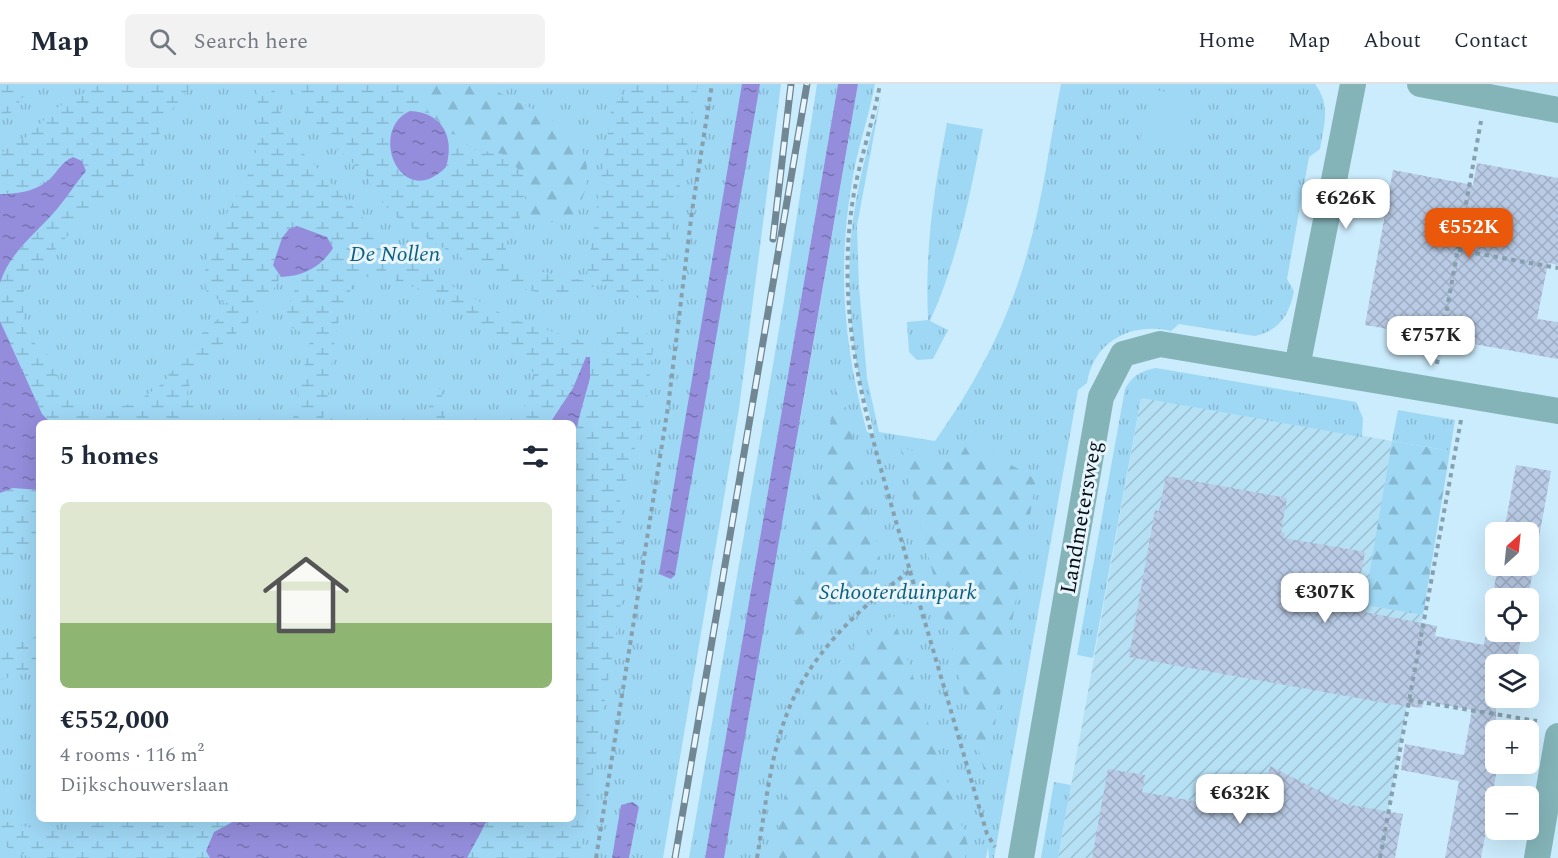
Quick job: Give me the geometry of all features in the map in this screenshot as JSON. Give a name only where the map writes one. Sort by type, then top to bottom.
[{"type":"street","points":[[1297,367],[1353,84]]},
{"type":"street","points":[[1420,84],[1558,110]]},
{"type":"street","name":"Landmetersweg","points":[[1021,858],[1101,397],[1123,354],[1160,344],[1558,411]]},
{"type":"street","points":[[1537,858],[1552,730]]},
{"type":"path","points":[[596,858],[668,407],[692,211],[712,84]]},
{"type":"path","points":[[880,84],[858,169],[851,211],[847,294],[857,380],[987,834],[997,850]]},
{"type":"path","points":[[1432,390],[1486,96]]},
{"type":"path","points":[[1458,250],[1558,268]]},
{"type":"path","points":[[1380,858],[1465,395]]},
{"type":"path","points":[[757,858],[772,764],[785,718],[800,685],[830,644],[910,571]]},
{"type":"path","points":[[1409,700],[1552,730]]},
{"type":"shaded area","points":[[1141,398],[1392,441],[1365,605],[1423,615],[1380,858],[1058,858]]},
{"type":"green space","name":"De Nollen","points":[[0,84],[781,84],[739,409],[663,858],[629,858],[639,807],[625,858],[0,858]]},
{"type":"green space","points":[[0,84],[33,84],[10,114],[0,121]]},
{"type":"green space","points":[[100,84],[192,84],[170,112],[138,178],[98,203],[42,264],[24,288],[23,327],[29,338],[49,356],[65,395],[81,407],[106,411],[136,402],[164,382],[200,335],[237,302],[224,303],[207,293],[205,276],[207,260],[218,229],[243,185],[257,149],[259,127],[255,84],[273,84],[279,109],[302,152],[389,246],[391,255],[390,263],[380,277],[360,277],[345,301],[334,345],[323,420],[293,420],[311,336],[287,326],[286,318],[296,282],[294,276],[307,272],[333,248],[333,242],[327,237],[282,238],[274,264],[281,277],[257,313],[206,359],[191,381],[186,397],[196,408],[194,420],[48,420],[42,414],[0,321],[0,283],[7,265],[19,248],[59,207],[69,189],[86,171],[82,161],[73,157],[34,187],[0,194],[0,157],[6,147],[24,139],[58,107]]},
{"type":"green space","points":[[412,84],[481,85],[534,110],[566,131],[578,143],[585,158],[587,174],[584,193],[575,214],[563,220],[551,222],[539,221],[527,215],[526,197],[494,151],[474,149],[467,145],[430,114]]},
{"type":"green space","points":[[412,84],[430,114],[420,111],[398,119],[394,140],[403,173],[424,182],[448,139],[444,126],[473,149],[502,154],[523,174],[525,208],[506,243],[506,262],[522,273],[543,272],[586,281],[615,84],[619,84],[621,96],[629,99],[631,84],[698,84],[661,292],[654,299],[635,297],[617,292],[607,284],[595,286],[571,296],[547,295],[511,285],[434,243],[395,216],[376,195],[366,175],[326,139],[302,109],[291,85]]},
{"type":"green space","points":[[817,84],[838,84],[705,858],[689,858],[784,300]]},
{"type":"green space","name":"Schooterduinpark","points":[[858,84],[875,84],[854,170],[845,246],[845,308],[859,401],[867,432],[874,434],[857,367],[850,309],[849,271],[856,198],[881,97],[857,226],[859,287],[867,378],[879,432],[935,441],[964,397],[989,352],[1019,279],[1038,212],[1061,84],[1315,84],[1323,100],[1325,115],[1320,149],[1309,157],[1287,279],[1294,291],[1282,320],[1271,330],[1255,336],[1179,324],[1171,331],[1142,329],[1129,332],[1106,346],[1097,356],[1087,383],[1078,390],[994,858],[989,858],[988,847],[986,858],[717,858],[786,438],[800,421]]},
{"type":"green space","points":[[1150,89],[1192,97],[1181,150],[1140,142]]},
{"type":"green space","points":[[947,123],[983,129],[956,250],[930,321],[948,330],[933,359],[917,360],[909,352],[907,322],[928,320],[927,293],[931,221]]},
{"type":"green space","points":[[402,261],[407,261],[511,319],[583,341],[585,352],[581,374],[552,420],[520,420],[535,378],[528,361],[514,346],[432,292],[397,283],[395,279]]},
{"type":"green space","points":[[624,326],[645,331],[654,341],[645,413],[620,501],[626,572],[579,858],[467,858],[486,822],[576,822],[576,429],[590,378],[590,357],[605,361],[595,345],[590,342],[612,327]]},
{"type":"green space","points":[[1156,368],[1356,402],[1363,418],[1362,437],[1141,398],[1093,658],[1077,655],[1125,389],[1138,374]]},
{"type":"green space","points":[[838,373],[881,563],[786,647],[820,489]]},
{"type":"green space","points":[[435,386],[441,390],[446,420],[429,420],[429,395]]},
{"type":"green space","points":[[1398,410],[1455,420],[1450,451],[1392,441]]},
{"type":"green space","points":[[969,441],[1036,479],[986,778],[900,447],[955,464]]},
{"type":"green space","points":[[1392,441],[1450,451],[1423,615],[1364,605]]},
{"type":"green space","points":[[13,487],[36,490],[36,551],[0,558],[0,493]]},
{"type":"green space","points":[[893,615],[968,845],[965,858],[773,858],[795,752],[814,702],[844,657],[861,640]]},
{"type":"green space","points":[[36,637],[36,669],[0,680],[0,647]]},
{"type":"green space","points":[[1054,782],[1071,785],[1058,858],[1041,858]]},
{"type":"green space","points":[[0,820],[26,827],[53,830],[80,829],[99,822],[235,822],[206,851],[210,858],[31,858],[0,844]]},
{"type":"water","points":[[742,84],[760,84],[675,575],[671,579],[659,574]]},
{"type":"water","points":[[838,84],[858,84],[724,858],[705,858]]},
{"type":"water","points":[[410,111],[421,112],[438,121],[447,136],[449,146],[446,167],[430,179],[415,180],[403,175],[395,163],[391,149],[391,134],[397,121]]},
{"type":"water","points":[[73,157],[82,161],[86,171],[57,209],[10,261],[0,283],[0,194],[24,192],[36,188],[50,179],[64,162]]},
{"type":"water","points":[[297,226],[327,237],[333,248],[311,269],[297,275],[281,277],[273,265],[282,238],[289,229]]},
{"type":"water","points":[[0,321],[42,414],[48,420],[36,420],[36,490],[13,488],[0,493]]},
{"type":"water","points":[[586,357],[590,357],[590,378],[576,429],[576,420],[552,420],[573,388]]},
{"type":"water","points":[[633,802],[639,807],[629,858],[612,858],[621,805]]},
{"type":"water","points":[[232,822],[486,822],[467,858],[210,858],[206,851],[214,832]]},
{"type":"building","points":[[1477,163],[1558,178],[1558,265],[1548,263],[1537,319],[1558,322],[1558,359],[1365,325],[1393,170],[1473,185]]},
{"type":"building","points":[[1516,465],[1551,471],[1539,537],[1539,522],[1506,522]]},
{"type":"building","points":[[1166,476],[1287,498],[1281,532],[1285,533],[1284,538],[1365,552],[1354,610],[1437,626],[1435,636],[1484,645],[1485,639],[1485,642],[1520,642],[1518,654],[1485,654],[1485,708],[1496,708],[1496,720],[1485,720],[1485,774],[1496,774],[1494,786],[1485,786],[1485,836],[1481,858],[1445,858],[1459,781],[1401,770],[1405,744],[1464,755],[1472,710],[1424,701],[1422,708],[1391,704],[1129,657],[1155,510],[1159,511]]},
{"type":"building","points":[[1496,576],[1532,576],[1530,588],[1494,588]]},
{"type":"building","points":[[1270,766],[1345,804],[1403,814],[1395,858],[1092,858],[1108,769],[1145,775],[1142,792],[1262,813]]},
{"type":"railway","points":[[773,239],[791,84]]},
{"type":"railway","points":[[675,858],[807,84]]}]
